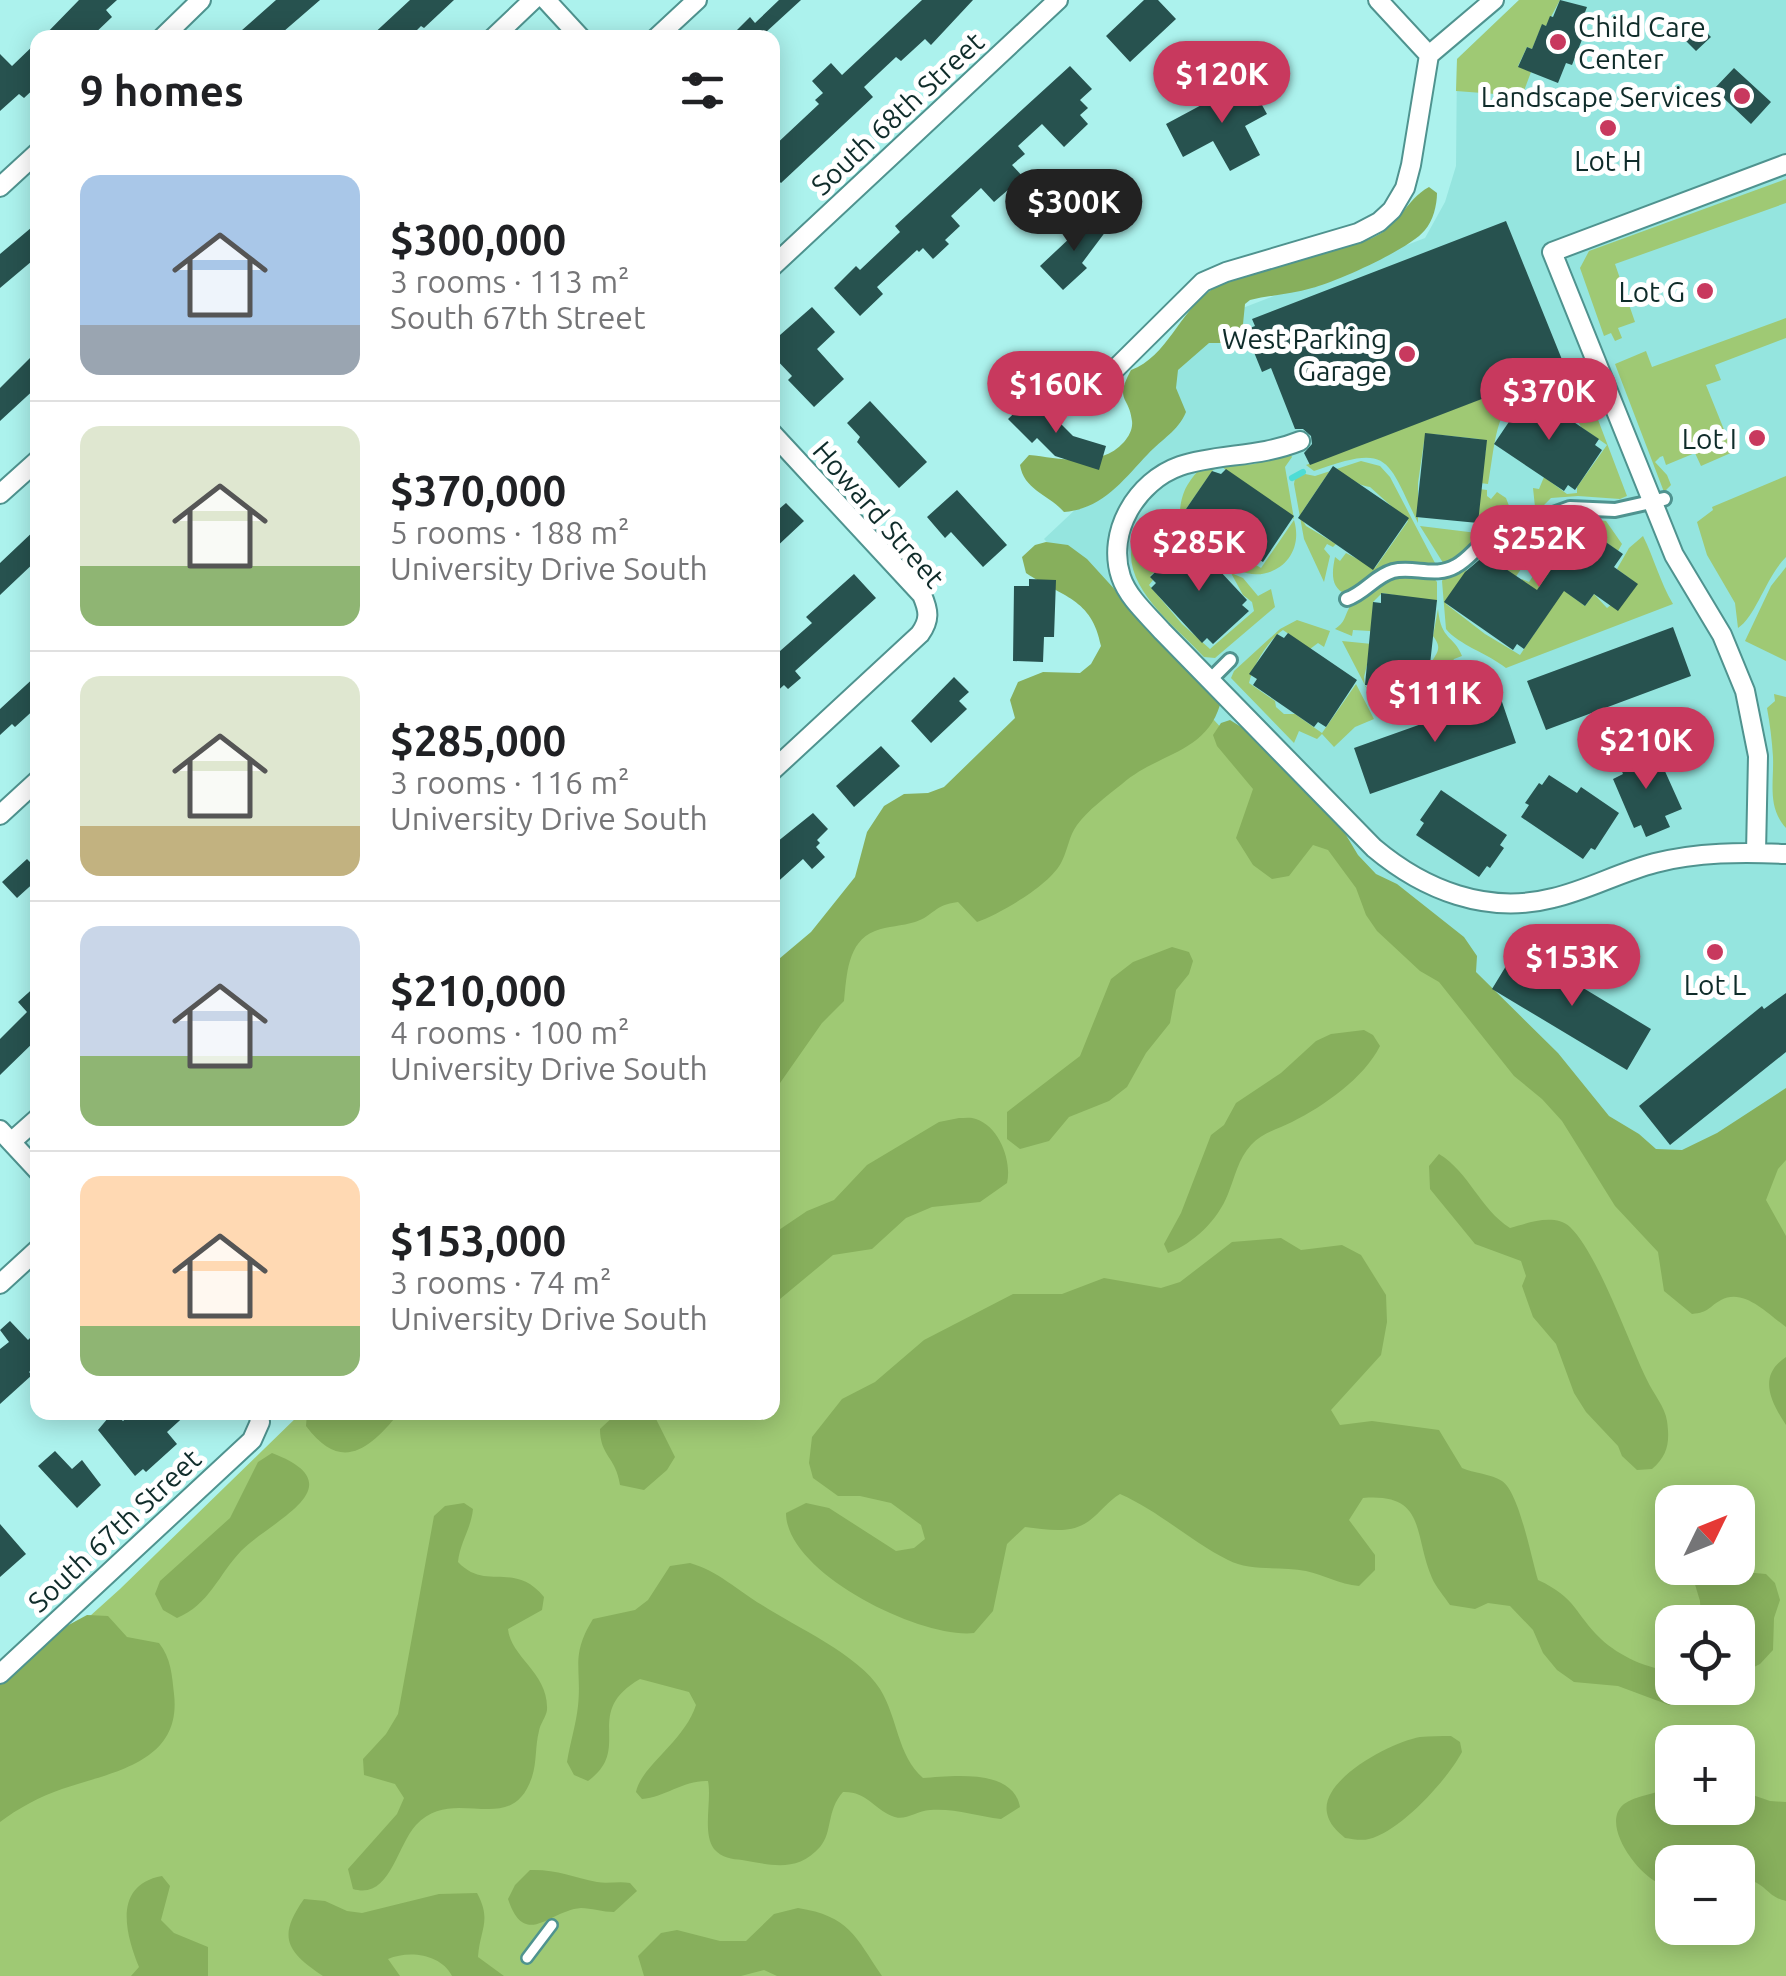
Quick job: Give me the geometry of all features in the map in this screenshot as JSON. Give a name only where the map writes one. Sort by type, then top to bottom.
[{"type":"street","points":[[170,30],[202,0]]},
{"type":"street","points":[[501,30],[533,0]]},
{"type":"street","points":[[546,0],[574,30]]},
{"type":"street","points":[[664,30],[696,0]]},
{"type":"street","name":"South 68th Street","points":[[780,252],[1058,0]]},
{"type":"street","points":[[1378,0],[1430,55]]},
{"type":"street","points":[[1090,394],[1203,282],[1358,233],[1392,210],[1405,188],[1411,165],[1430,55],[1494,0]]},
{"type":"street","points":[[0,187],[30,159]]},
{"type":"street","points":[[1756,852],[1758,756],[1746,691],[1722,636],[1674,555],[1658,501],[1552,252],[1786,164]]},
{"type":"street","points":[[1300,441],[1261,454],[1177,467],[1146,488],[1126,514],[1120,528],[1118,560],[1126,589],[1209,681],[1374,848],[1420,881],[1458,896],[1497,903],[1532,902],[1566,895],[1658,862],[1685,857],[1786,854]]},
{"type":"street","name":"Howard Street","points":[[780,443],[922,596],[928,623],[780,764]]},
{"type":"street","points":[[0,494],[30,467]]},
{"type":"street","points":[[1545,517],[1570,508],[1615,510],[1658,501]]},
{"type":"street","points":[[1346,600],[1388,573],[1452,568],[1477,545],[1500,534]]},
{"type":"street","points":[[1209,681],[1230,660]]},
{"type":"street","points":[[0,815],[30,787]]},
{"type":"street","points":[[30,1122],[6,1136],[30,1162]]},
{"type":"street","points":[[0,1284],[30,1256]]},
{"type":"street","name":"South 67th Street","points":[[0,1674],[252,1440],[258,1420]]},
{"type":"lane","points":[[527,1958],[552,1925]]},
{"type":"shaded area","points":[[1519,0],[1786,0],[1786,1109],[1671,1213],[1044,539],[1146,443],[1144,400],[1227,314],[1425,238],[1445,202],[1456,166],[1457,59]]},
{"type":"green space","points":[[1519,0],[1560,0],[1518,66],[1531,72],[1522,96],[1456,91],[1457,59]]},
{"type":"green space","points":[[1786,179],[1786,203],[1615,264],[1635,322],[1618,328],[1622,338],[1615,341],[1611,333],[1604,336],[1580,268],[1589,251]]},
{"type":"green space","points":[[1429,187],[1437,193],[1435,208],[1417,238],[1372,264],[1323,285],[1245,304],[1242,334],[1232,343],[1209,343],[1178,370],[1176,388],[1186,412],[1179,424],[1101,499],[1064,512],[1026,480],[1020,465],[1029,455],[1092,459],[1124,442],[1132,427],[1123,393],[1131,370],[1144,364],[1164,345],[1211,290],[1312,252],[1372,238],[1389,227]]},
{"type":"green space","points":[[1786,318],[1786,338],[1715,365],[1721,380],[1706,385],[1733,452],[1701,466],[1695,453],[1666,465],[1660,457],[1655,462],[1671,485],[1664,492],[1615,364],[1646,351],[1652,367]]},
{"type":"green space","points":[[1544,375],[1549,384],[1517,394],[1508,405],[1496,435],[1488,484],[1480,483],[1486,444],[1479,439],[1432,434],[1424,442],[1418,523],[1399,483],[1382,462],[1358,458],[1314,471],[1306,465]]},
{"type":"green space","points":[[1574,382],[1586,388],[1627,496],[1551,498],[1535,507],[1533,488],[1539,489],[1544,477],[1567,494],[1577,493],[1577,487],[1607,445],[1581,427],[1575,416],[1540,399],[1551,397],[1546,391]]},
{"type":"green space","points":[[1290,453],[1292,457],[1285,467],[1294,519],[1222,467],[1254,464]]},
{"type":"green space","points":[[1361,461],[1380,466],[1390,477],[1435,563],[1433,568],[1385,567],[1363,587],[1346,594],[1335,584],[1335,557],[1340,561],[1346,553],[1375,568],[1408,521],[1370,487],[1329,472],[1302,512],[1306,515],[1306,526],[1336,544],[1327,544],[1324,549],[1330,556],[1324,582],[1304,539],[1294,484],[1295,478],[1305,474],[1315,476]]},
{"type":"green space","points":[[1219,467],[1186,509],[1189,512],[1185,519],[1220,542],[1212,543],[1210,554],[1179,525],[1180,508],[1185,489],[1199,470]]},
{"type":"green space","points":[[1786,476],[1786,557],[1738,628],[1735,603],[1707,555],[1697,522],[1712,507]]},
{"type":"green space","points":[[1479,489],[1487,490],[1491,499],[1497,492],[1506,498],[1511,511],[1445,566],[1420,526],[1477,533],[1483,526],[1479,519]]},
{"type":"green space","points":[[1584,518],[1606,521],[1622,544],[1618,551],[1591,531],[1586,538],[1578,532],[1568,539],[1561,529],[1554,534],[1547,531],[1556,523]]},
{"type":"green space","points":[[1294,520],[1293,551],[1275,570],[1248,573],[1234,568],[1222,557],[1225,546],[1261,568]]},
{"type":"green space","points":[[1159,523],[1159,531],[1183,531],[1194,542],[1188,547],[1185,544],[1150,576],[1153,580],[1149,585],[1182,624],[1210,649],[1254,611],[1231,573],[1243,578],[1258,596],[1271,589],[1275,607],[1215,658],[1204,657],[1167,620],[1136,577],[1131,561],[1133,541],[1141,529]]},
{"type":"green space","points":[[1643,536],[1673,604],[1506,668],[1446,629],[1442,581],[1445,575],[1501,538],[1514,550],[1526,550],[1523,566],[1515,578],[1482,553],[1476,555],[1446,604],[1520,655],[1551,609],[1548,597],[1519,582],[1529,582],[1537,570],[1530,565],[1532,552],[1543,545],[1557,561],[1554,583],[1585,606],[1594,594],[1607,608],[1637,584],[1617,569],[1629,548]]},
{"type":"green space","points":[[1035,545],[1068,545],[1087,559],[1220,705],[1213,721],[1192,743],[1136,774],[1081,819],[1056,870],[1011,905],[977,922],[958,902],[950,903],[915,922],[866,936],[850,960],[844,1001],[822,1023],[780,1083],[780,958],[811,932],[855,877],[867,832],[884,806],[904,794],[928,793],[944,787],[1015,718],[1010,700],[1018,682],[1043,672],[1080,673],[1091,664],[1101,646],[1097,630],[1083,608],[1026,573],[1022,557]]},
{"type":"green space","points":[[1786,567],[1786,661],[1745,641],[1771,586]]},
{"type":"green space","points":[[1399,574],[1433,577],[1437,582],[1437,602],[1382,593],[1373,602],[1372,638],[1370,631],[1353,630],[1352,636],[1335,629],[1358,597]]},
{"type":"green space","points":[[1438,609],[1442,627],[1462,656],[1451,664],[1464,667],[1465,684],[1381,716],[1366,687],[1426,693],[1429,669],[1438,648],[1433,636]]},
{"type":"green space","points":[[1297,620],[1330,631],[1324,647],[1318,643],[1310,649],[1283,630],[1262,654],[1249,683],[1275,701],[1284,714],[1295,714],[1322,733],[1356,684],[1374,719],[1355,727],[1334,747],[1322,734],[1317,739],[1299,731],[1294,743],[1231,678],[1280,629]]},
{"type":"green space","points":[[1139,639],[1671,1214],[1786,1110],[1786,1976],[0,1976],[0,1697],[120,1589],[294,1420],[780,1420],[780,972]]},
{"type":"green space","points":[[1342,641],[1372,644],[1365,685]]},
{"type":"green space","points":[[1774,694],[1786,697],[1786,828],[1776,812],[1773,794],[1767,708],[1775,701]]},
{"type":"green space","points":[[1230,720],[1307,785],[1376,874],[1397,884],[1464,937],[1477,956],[1476,972],[1558,1053],[1609,1116],[1656,1149],[1682,1150],[1717,1133],[1786,1088],[1786,1160],[1778,1169],[1766,1200],[1786,1236],[1786,1327],[1756,1304],[1738,1297],[1721,1300],[1692,1314],[1664,1291],[1658,1252],[1615,1206],[1562,1121],[1514,1076],[1439,982],[1420,971],[1377,931],[1356,888],[1328,850],[1313,845],[1289,876],[1272,879],[1253,865],[1236,838],[1253,789],[1217,746],[1213,735],[1221,723]]},
{"type":"green space","points":[[1172,947],[1189,952],[1193,961],[1189,974],[1176,990],[1170,1023],[1146,1053],[1127,1087],[1109,1101],[1069,1117],[1049,1141],[1020,1149],[1007,1139],[1007,1112],[1080,1056],[1111,979],[1133,962]]},
{"type":"green space","points":[[1364,1030],[1380,1046],[1364,1069],[1317,1108],[1255,1141],[1243,1156],[1224,1204],[1211,1222],[1187,1244],[1168,1253],[1164,1244],[1181,1213],[1211,1135],[1224,1125],[1236,1103],[1281,1073],[1316,1041],[1331,1034]]},
{"type":"green space","points":[[974,1118],[992,1129],[1006,1156],[1007,1183],[980,1202],[932,1207],[906,1218],[872,1249],[833,1255],[780,1299],[780,1229],[807,1211],[834,1200],[867,1165],[939,1122]]},
{"type":"green space","points":[[1439,1154],[1459,1170],[1490,1211],[1510,1228],[1541,1220],[1556,1221],[1570,1227],[1580,1239],[1666,1416],[1667,1448],[1652,1469],[1637,1470],[1622,1456],[1574,1393],[1556,1344],[1533,1317],[1522,1286],[1526,1276],[1521,1261],[1475,1244],[1430,1189],[1429,1166]]},
{"type":"green space","points":[[1281,1238],[1301,1250],[1342,1245],[1361,1255],[1386,1295],[1387,1322],[1381,1355],[1331,1410],[1340,1425],[1372,1421],[1439,1430],[1462,1468],[1502,1481],[1519,1511],[1538,1580],[1568,1600],[1592,1630],[1616,1651],[1655,1667],[1655,1700],[1618,1686],[1574,1682],[1557,1670],[1543,1653],[1533,1630],[1510,1606],[1488,1603],[1475,1609],[1450,1605],[1432,1578],[1419,1532],[1408,1510],[1384,1498],[1363,1498],[1349,1520],[1375,1555],[1375,1570],[1359,1586],[1306,1571],[1237,1564],[1120,1494],[1082,1525],[1058,1530],[1025,1527],[1007,1544],[993,1611],[974,1633],[922,1625],[860,1598],[808,1558],[792,1536],[786,1513],[806,1503],[829,1508],[896,1551],[914,1548],[925,1539],[921,1525],[891,1503],[838,1496],[813,1478],[809,1463],[812,1437],[842,1399],[875,1382],[924,1340],[1013,1294],[1062,1294],[1104,1278],[1161,1288],[1180,1282],[1232,1242]]},
{"type":"green space","points":[[1786,1357],[1786,1425],[1772,1398],[1769,1381],[1777,1364]]},
{"type":"green space","points":[[306,1420],[393,1420],[366,1446],[343,1452],[331,1449],[306,1426]]},
{"type":"green space","points":[[610,1420],[656,1420],[675,1457],[667,1470],[644,1490],[620,1485],[600,1429]]},
{"type":"green space","points":[[272,1453],[297,1465],[308,1478],[308,1491],[300,1503],[241,1551],[197,1605],[177,1618],[163,1610],[155,1594],[160,1581],[230,1518],[258,1462]]},
{"type":"green space","points":[[464,1503],[473,1509],[458,1562],[479,1575],[522,1580],[544,1597],[542,1610],[508,1629],[546,1697],[547,1710],[539,1731],[532,1777],[523,1795],[510,1805],[431,1813],[416,1825],[376,1887],[353,1889],[348,1869],[397,1814],[404,1798],[395,1784],[364,1775],[363,1759],[398,1714],[434,1516],[445,1506]]},
{"type":"green space","points":[[690,1563],[718,1576],[857,1665],[880,1689],[908,1758],[923,1778],[965,1776],[994,1780],[1015,1794],[1020,1807],[1001,1819],[939,1810],[897,1818],[858,1794],[843,1792],[834,1806],[824,1841],[802,1861],[773,1865],[727,1858],[710,1842],[708,1781],[642,1799],[636,1792],[646,1773],[682,1731],[696,1705],[689,1692],[640,1679],[613,1705],[607,1756],[601,1769],[588,1781],[574,1775],[567,1762],[578,1706],[579,1653],[593,1619],[635,1610],[648,1600],[670,1566]]},
{"type":"green space","points":[[1755,1573],[1766,1574],[1775,1583],[1780,1600],[1774,1618],[1773,1650],[1755,1666],[1755,1605],[1700,1605],[1695,1585],[1755,1585]]},
{"type":"green space","points":[[87,1615],[108,1616],[127,1637],[159,1643],[163,1649],[174,1694],[174,1717],[167,1736],[140,1761],[46,1795],[0,1822],[0,1682],[63,1628]]},
{"type":"green space","points":[[1451,1736],[1460,1742],[1462,1752],[1434,1790],[1395,1826],[1363,1840],[1345,1838],[1334,1827],[1327,1813],[1328,1800],[1335,1787],[1360,1764],[1408,1740]]},
{"type":"green space","points":[[1655,1792],[1655,1825],[1755,1825],[1755,1796],[1786,1802],[1786,1901],[1755,1882],[1755,1845],[1655,1845],[1655,1881],[1649,1877],[1631,1858],[1616,1823],[1624,1804]]},
{"type":"green space","points":[[530,1870],[601,1883],[630,1883],[637,1891],[614,1912],[581,1908],[530,1925],[515,1914],[508,1899]]},
{"type":"green space","points":[[162,1876],[170,1886],[161,1920],[174,1933],[208,1947],[208,1976],[131,1976],[139,1967],[127,1926],[129,1900],[146,1881]]},
{"type":"green space","points":[[477,1893],[484,1918],[478,1957],[504,1976],[452,1976],[440,1963],[415,1955],[388,1959],[400,1976],[323,1976],[300,1959],[290,1942],[291,1923],[304,1899],[362,1913],[439,1894]]},
{"type":"green space","points":[[798,1908],[840,1922],[882,1976],[777,1976],[764,1970],[741,1976],[644,1976],[638,1956],[661,1933],[677,1930],[720,1941],[746,1941],[774,1914]]},
{"type":"building","points":[[79,0],[117,0],[106,10],[112,17],[98,30],[50,30]]},
{"type":"building","points":[[276,0],[320,0],[285,30],[242,30]]},
{"type":"building","points":[[410,0],[454,0],[424,28],[378,30]]},
{"type":"building","points":[[779,0],[801,0],[768,30],[737,30],[750,17],[755,23]]},
{"type":"building","points":[[922,0],[973,0],[931,45],[925,39],[901,61],[896,57],[864,87],[873,97],[781,183],[780,141],[819,104],[815,100],[823,93],[812,81],[831,63],[842,75]]},
{"type":"building","points":[[1144,0],[1158,0],[1176,19],[1130,62],[1106,36]]},
{"type":"building","name":"Child Care Center","points":[[1560,0],[1587,7],[1579,28],[1585,32],[1572,65],[1566,63],[1558,83],[1518,67],[1527,47],[1532,49],[1542,24],[1546,26],[1553,17]]},
{"type":"building","points":[[1694,20],[1711,37],[1696,51],[1679,34]]},
{"type":"building","points":[[30,49],[30,92],[24,98],[19,94],[0,111],[0,54],[12,66]]},
{"type":"building","points":[[1070,66],[1092,89],[1080,100],[1088,108],[1080,115],[1088,124],[1064,147],[1042,124],[1018,146],[1025,154],[1012,165],[1023,177],[994,202],[981,188],[951,216],[960,226],[945,240],[949,244],[933,259],[923,248],[917,250],[877,287],[883,294],[860,316],[834,288],[856,266],[860,270],[900,232],[895,226]]},
{"type":"building","name":"Landscape Services","points":[[1734,68],[1771,102],[1751,124],[1714,89]]},
{"type":"building","points":[[1248,80],[1267,114],[1245,126],[1260,155],[1230,171],[1213,141],[1183,157],[1166,124]]},
{"type":"building","points":[[1091,215],[1109,227],[1082,263],[1087,268],[1063,290],[1040,266],[1072,236],[1075,240]]},
{"type":"building","name":"West Parking Garage","points":[[1506,221],[1565,367],[1310,465],[1304,453],[1312,444],[1311,436],[1303,429],[1295,429],[1271,368],[1262,372],[1245,330],[1255,326],[1252,319]]},
{"type":"building","points":[[30,229],[30,263],[0,288],[0,254]]},
{"type":"building","points":[[812,307],[835,332],[817,349],[844,379],[814,407],[788,380],[792,376],[780,363],[780,335]]},
{"type":"building","points":[[30,358],[30,393],[0,421],[0,388]]},
{"type":"building","points":[[1529,392],[1599,439],[1595,445],[1602,450],[1575,490],[1568,485],[1564,491],[1494,444]]},
{"type":"building","points":[[1028,400],[1042,405],[1073,436],[1106,446],[1099,470],[1055,456],[1037,438],[1032,443],[1008,419]]},
{"type":"building","points":[[870,401],[927,462],[899,488],[857,442],[860,437],[847,423]]},
{"type":"building","points":[[1425,433],[1487,440],[1478,523],[1416,517]]},
{"type":"building","points":[[1333,466],[1409,518],[1373,570],[1298,518]]},
{"type":"building","points":[[1226,469],[1294,516],[1263,562],[1255,557],[1251,563],[1190,520],[1193,514],[1186,509],[1212,471],[1221,474]]},
{"type":"building","points":[[957,490],[1007,545],[983,567],[951,532],[945,538],[927,517]]},
{"type":"building","points":[[786,503],[804,521],[780,544],[780,508]]},
{"type":"building","points":[[1590,531],[1623,554],[1614,567],[1638,584],[1618,611],[1594,594],[1585,606],[1564,591],[1524,649],[1517,644],[1513,650],[1444,602],[1465,572],[1485,555],[1537,590],[1566,542],[1569,545],[1578,532],[1586,538]]},
{"type":"building","points":[[30,535],[30,567],[0,595],[0,563]]},
{"type":"building","points":[[1190,539],[1247,600],[1242,605],[1249,611],[1213,644],[1207,638],[1202,643],[1151,588],[1156,583],[1150,577]]},
{"type":"building","points":[[854,574],[876,598],[795,671],[801,678],[788,689],[784,685],[780,689],[780,651],[812,623],[806,617]]},
{"type":"building","points":[[1029,579],[1056,580],[1054,637],[1044,637],[1043,662],[1013,661],[1014,586],[1029,586]]},
{"type":"building","points":[[1381,593],[1437,600],[1428,683],[1421,682],[1420,691],[1365,685],[1373,602],[1381,603]]},
{"type":"building","points":[[1673,627],[1691,676],[1546,730],[1527,681]]},
{"type":"building","points":[[1288,633],[1357,680],[1326,727],[1318,722],[1314,727],[1253,685],[1257,679],[1249,674],[1277,634],[1284,638]]},
{"type":"building","points":[[954,677],[969,692],[959,701],[967,709],[931,743],[911,721]]},
{"type":"building","points":[[30,681],[30,713],[0,735],[0,709]]},
{"type":"building","points":[[1500,696],[1516,743],[1370,794],[1354,748]]},
{"type":"building","points":[[881,746],[900,766],[854,807],[836,786]]},
{"type":"building","points":[[1645,747],[1651,761],[1659,758],[1682,809],[1665,816],[1670,827],[1646,837],[1641,825],[1634,828],[1613,779],[1623,774],[1617,759]]},
{"type":"building","points":[[1549,775],[1577,793],[1581,787],[1619,813],[1595,850],[1591,848],[1583,859],[1521,817],[1529,805],[1525,803]]},
{"type":"building","points":[[1441,790],[1507,835],[1500,845],[1504,848],[1479,877],[1416,835],[1424,823],[1420,820]]},
{"type":"building","points":[[813,813],[828,829],[817,840],[820,843],[816,847],[825,857],[812,869],[803,859],[780,880],[780,840]]},
{"type":"building","points":[[27,859],[30,862],[30,886],[17,898],[2,882]]},
{"type":"building","points":[[1517,948],[1651,1029],[1627,1070],[1492,989]]},
{"type":"building","points":[[30,991],[30,1046],[0,1075],[0,1039],[27,1012],[18,1002]]},
{"type":"building","points":[[1786,993],[1786,1052],[1670,1145],[1639,1106],[1762,1006],[1764,1009]]},
{"type":"building","points":[[10,1321],[30,1338],[30,1377],[0,1404],[0,1349],[9,1342],[0,1330]]},
{"type":"building","points":[[106,1420],[180,1420],[167,1432],[177,1444],[146,1472],[143,1469],[135,1476],[98,1430]]},
{"type":"building","points":[[55,1451],[72,1469],[82,1460],[101,1485],[77,1508],[38,1466]]},
{"type":"building","points":[[0,1524],[26,1554],[0,1577]]},
{"type":"waterway","points":[[1292,478],[1303,472]]},
{"type":"place","name":"Child Care Center","points":[[1558,42]]},
{"type":"place","name":"Landscape Services","points":[[1742,96]]},
{"type":"place","name":"Lot H","points":[[1608,128]]},
{"type":"place","name":"Lot G","points":[[1705,291]]},
{"type":"place","name":"West Parking Garage","points":[[1407,354]]},
{"type":"place","name":"Lot I","points":[[1757,438]]},
{"type":"place","name":"Lot L","points":[[1715,952]]}]
